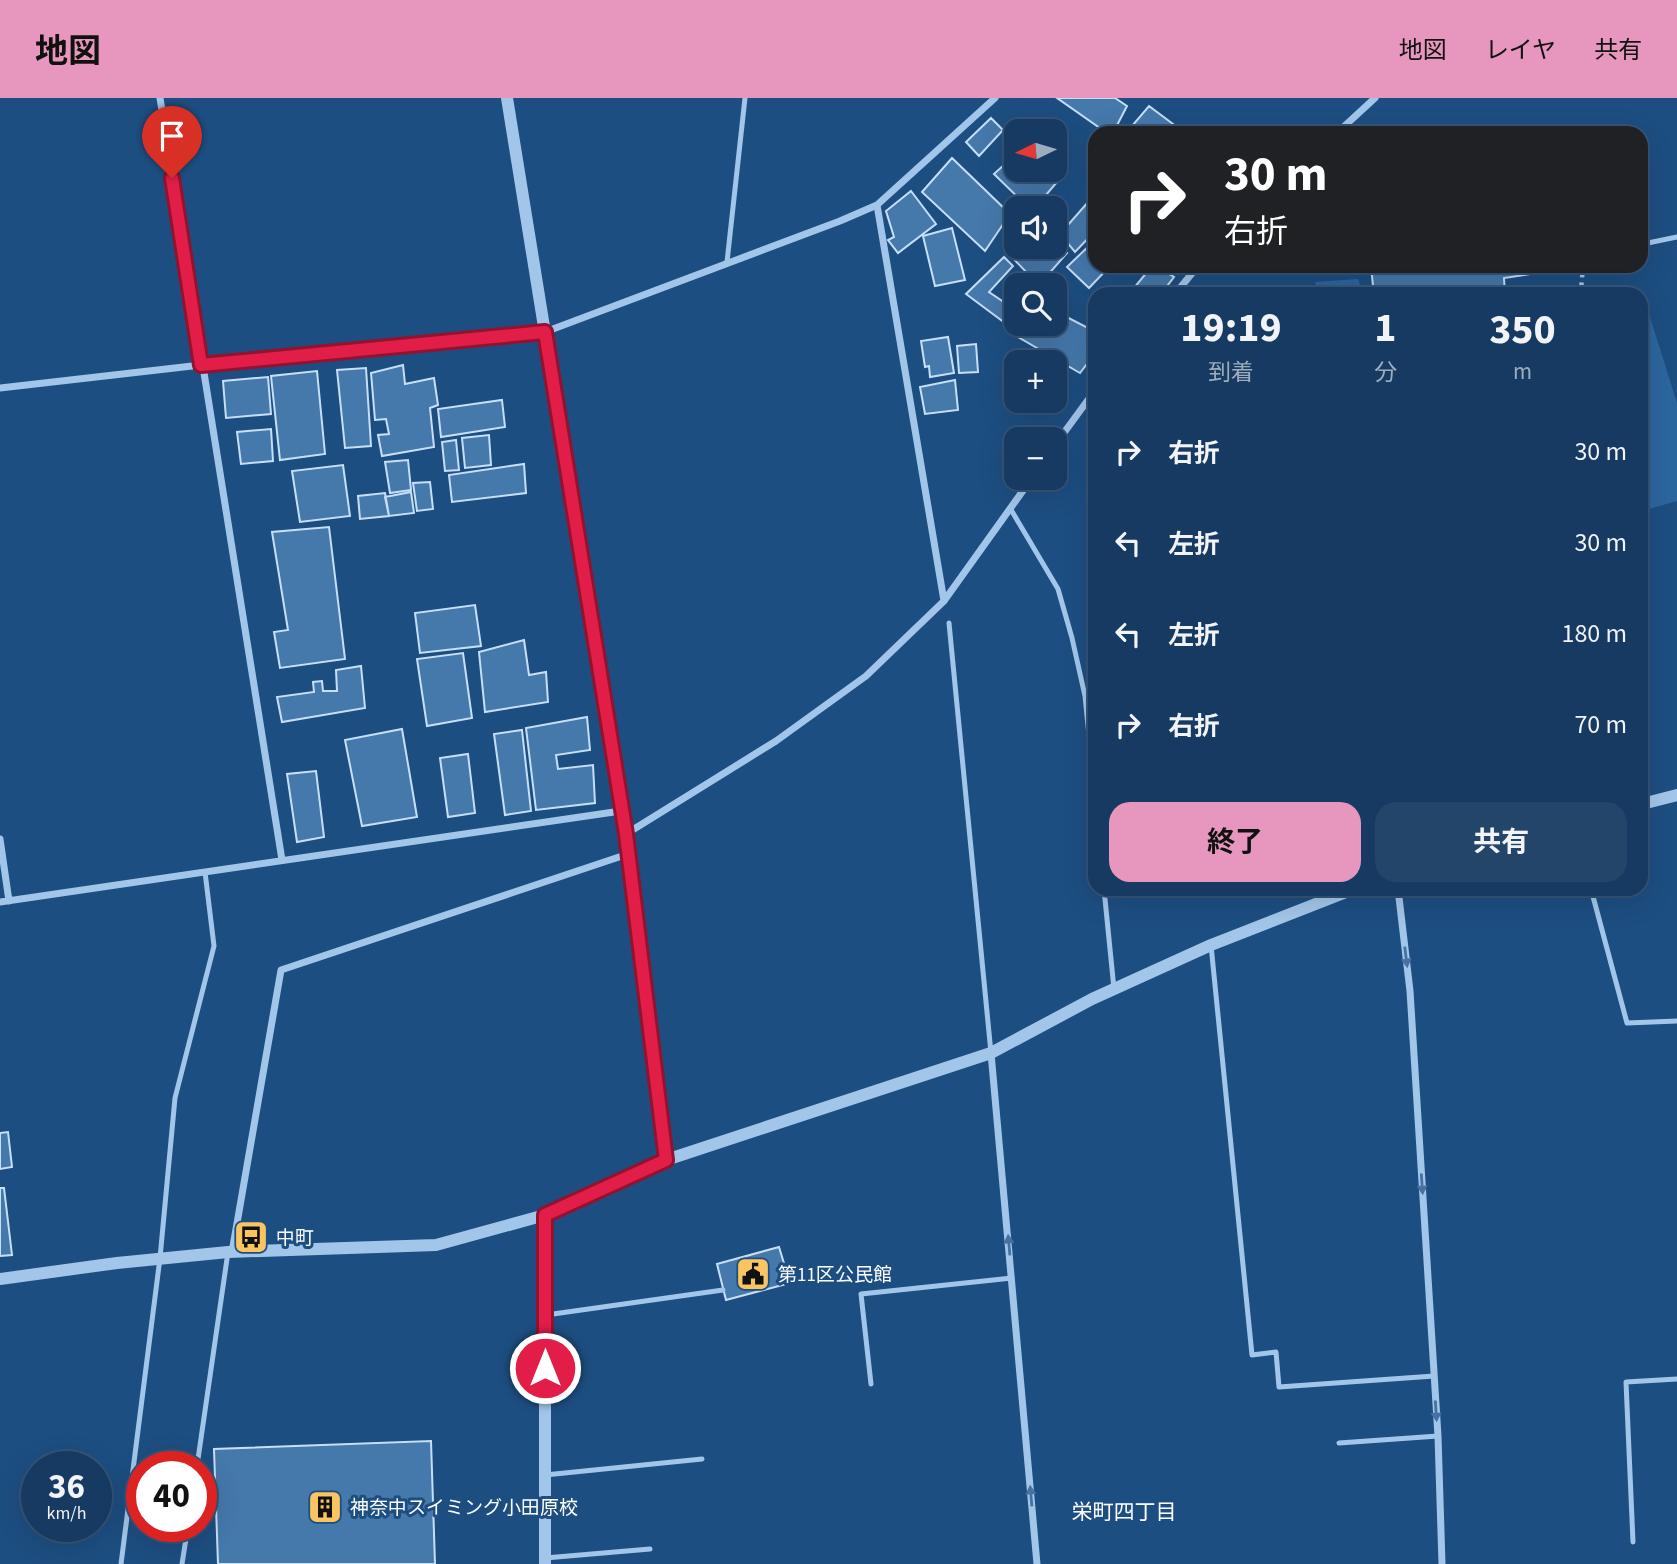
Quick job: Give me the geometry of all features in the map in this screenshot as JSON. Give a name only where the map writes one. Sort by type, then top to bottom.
[{"type":"street","points":[[160,98],[282,860]]},
{"type":"street","points":[[507,98],[626,834],[666,1160]]},
{"type":"street","points":[[0,388],[201,365],[545,332],[877,205],[995,98]]},
{"type":"street","points":[[1345,126],[1375,98]]},
{"type":"street","points":[[877,205],[944,601]]},
{"type":"street","points":[[1181,287],[1192,273]]},
{"type":"street","points":[[1067,429],[1088,400]]},
{"type":"street","points":[[626,834],[776,741],[855,684],[944,601],[1023,490]]},
{"type":"street","points":[[1648,802],[1677,795]]},
{"type":"street","points":[[0,902],[621,811]]},
{"type":"street","points":[[0,839],[9,901]]},
{"type":"street","points":[[230,1252],[281,970],[628,854]]},
{"type":"street","points":[[0,1279],[160,1258],[230,1252],[436,1245],[545,1215],[666,1160],[991,1053],[1114,989],[1211,945],[1336,896]]},
{"type":"street","points":[[1399,896],[1410,991],[1438,1436],[1442,1564]]},
{"type":"street","points":[[991,1053],[1037,1564]]},
{"type":"street","points":[[545,1215],[545,1561]]},
{"type":"lane","points":[[727,262],[746,98]]},
{"type":"lane","points":[[1648,243],[1677,237]]},
{"type":"lane","points":[[1010,508],[1058,589],[1072,638],[1088,732]]},
{"type":"lane","points":[[949,623],[991,1053]]},
{"type":"lane","points":[[121,1564],[160,1258],[175,1098],[214,946],[205,872]]},
{"type":"lane","points":[[1105,896],[1114,989]]},
{"type":"lane","points":[[1593,896],[1627,1023],[1677,1021]]},
{"type":"lane","points":[[1211,945],[1252,1355],[1276,1352],[1279,1387],[1434,1376]]},
{"type":"lane","points":[[199,1451],[230,1252]]},
{"type":"lane","points":[[871,1384],[861,1294],[1012,1278]]},
{"type":"lane","points":[[546,1315],[723,1290]]},
{"type":"lane","points":[[1633,1542],[1626,1382],[1677,1379]]},
{"type":"lane","points":[[1339,1443],[1438,1436]]},
{"type":"lane","points":[[545,1475],[702,1459]]},
{"type":"lane","points":[[182,1564],[185,1542]]},
{"type":"lane","points":[[545,1561],[650,1549]]},
{"type":"shaded area","points":[[1358,279],[1361,287],[1316,287],[1315,282]]},
{"type":"shaded area","points":[[1648,311],[1677,403],[1677,501],[1648,509]]},
{"type":"building","points":[[1057,98],[1115,98],[1127,106],[1117,126],[1097,126]]},
{"type":"building","points":[[1149,106],[1176,126],[1132,126]]},
{"type":"building","points":[[991,118],[1003,130],[979,156],[966,142]]},
{"type":"building","points":[[952,158],[1004,208],[1004,223],[985,251],[922,192]]},
{"type":"building","points":[[1004,165],[1004,182],[1057,182],[1045,196],[1017,196],[994,174]]},
{"type":"building","points":[[911,191],[936,224],[898,253],[888,240],[894,237],[886,211]]},
{"type":"building","points":[[1088,202],[1088,238],[1075,252],[1067,242],[1067,226]]},
{"type":"building","points":[[952,228],[965,280],[935,286],[923,236]]},
{"type":"building","points":[[1088,247],[1088,273],[1103,273],[1088,287],[1067,267]]},
{"type":"building","points":[[1004,257],[1013,266],[989,292],[1004,302],[1004,322],[966,294]]},
{"type":"building","points":[[1014,259],[1062,259],[1050,273],[1027,273]]},
{"type":"building","points":[[1146,273],[1167,273],[1174,277],[1166,287],[1135,287]]},
{"type":"building","points":[[1372,273],[1531,274],[1504,278],[1505,287],[1373,286]]},
{"type":"building","points":[[1067,317],[1088,328],[1088,362],[1080,373],[1067,365],[1067,350],[1040,350],[1018,337],[1067,336]]},
{"type":"building","points":[[948,337],[954,373],[930,377],[929,366],[925,367],[921,341]]},
{"type":"building","points":[[976,344],[978,372],[959,373],[957,346]]},
{"type":"building","points":[[403,365],[405,384],[434,378],[438,405],[430,408],[434,447],[382,456],[378,435],[389,434],[386,419],[375,420],[371,373]]},
{"type":"building","points":[[366,368],[371,446],[345,448],[337,370]]},
{"type":"building","points":[[317,371],[325,454],[280,460],[271,376]]},
{"type":"building","points":[[268,377],[271,414],[226,418],[223,381]]},
{"type":"building","points":[[955,380],[958,410],[925,414],[920,387]]},
{"type":"building","points":[[502,400],[505,427],[441,437],[438,409]]},
{"type":"building","points":[[271,429],[273,461],[241,464],[237,432]]},
{"type":"building","points":[[489,435],[491,465],[465,468],[462,438]]},
{"type":"building","points":[[456,440],[459,470],[445,471],[442,442]]},
{"type":"building","points":[[408,460],[411,490],[390,493],[385,462]]},
{"type":"building","points":[[524,464],[526,493],[452,502],[449,475]]},
{"type":"building","points":[[343,465],[350,516],[300,522],[292,471]]},
{"type":"building","points":[[430,482],[433,509],[417,511],[413,483]]},
{"type":"building","points":[[411,492],[414,513],[389,516],[385,497]]},
{"type":"building","points":[[385,493],[389,516],[360,519],[358,496]]},
{"type":"building","points":[[329,527],[345,659],[280,668],[274,632],[288,630],[272,532]]},
{"type":"building","points":[[475,605],[481,646],[420,653],[415,613]]},
{"type":"building","points":[[524,640],[529,675],[546,672],[548,702],[485,712],[479,652]]},
{"type":"building","points":[[463,653],[472,718],[427,726],[417,659]]},
{"type":"building","points":[[361,666],[365,708],[282,722],[277,697],[314,692],[313,682],[322,681],[323,691],[337,691],[336,670]]},
{"type":"building","points":[[587,717],[590,750],[556,755],[558,769],[593,765],[595,803],[536,810],[526,728]]},
{"type":"building","points":[[402,729],[417,817],[362,826],[345,740]]},
{"type":"building","points":[[522,730],[531,811],[505,815],[494,734]]},
{"type":"building","points":[[468,754],[475,813],[448,817],[440,758]]},
{"type":"building","points":[[316,771],[324,837],[297,842],[287,774]]},
{"type":"building","points":[[8,1132],[12,1167],[0,1169],[0,1133]]},
{"type":"building","points":[[0,1188],[4,1188],[12,1255],[0,1256]]},
{"type":"building","name":"第11区公民館","points":[[779,1247],[790,1283],[726,1300],[717,1264]]},
{"type":"building","name":"神奈中スイミング小田原校","points":[[431,1441],[435,1564],[218,1564],[217,1451],[214,1449]]},
{"type":"place","name":"中町","points":[[251,1237]]},
{"type":"place","name":"第11区公民館","points":[[753,1274]]},
{"type":"place","name":"神奈中スイミング小田原校","points":[[325,1507]]},
{"type":"district","name":"栄町四丁目","points":[[1124,1512]]},
{"type":"route","points":[[172,178],[201,365],[545,332],[626,834],[666,1160],[545,1215],[545,1368]]}]
